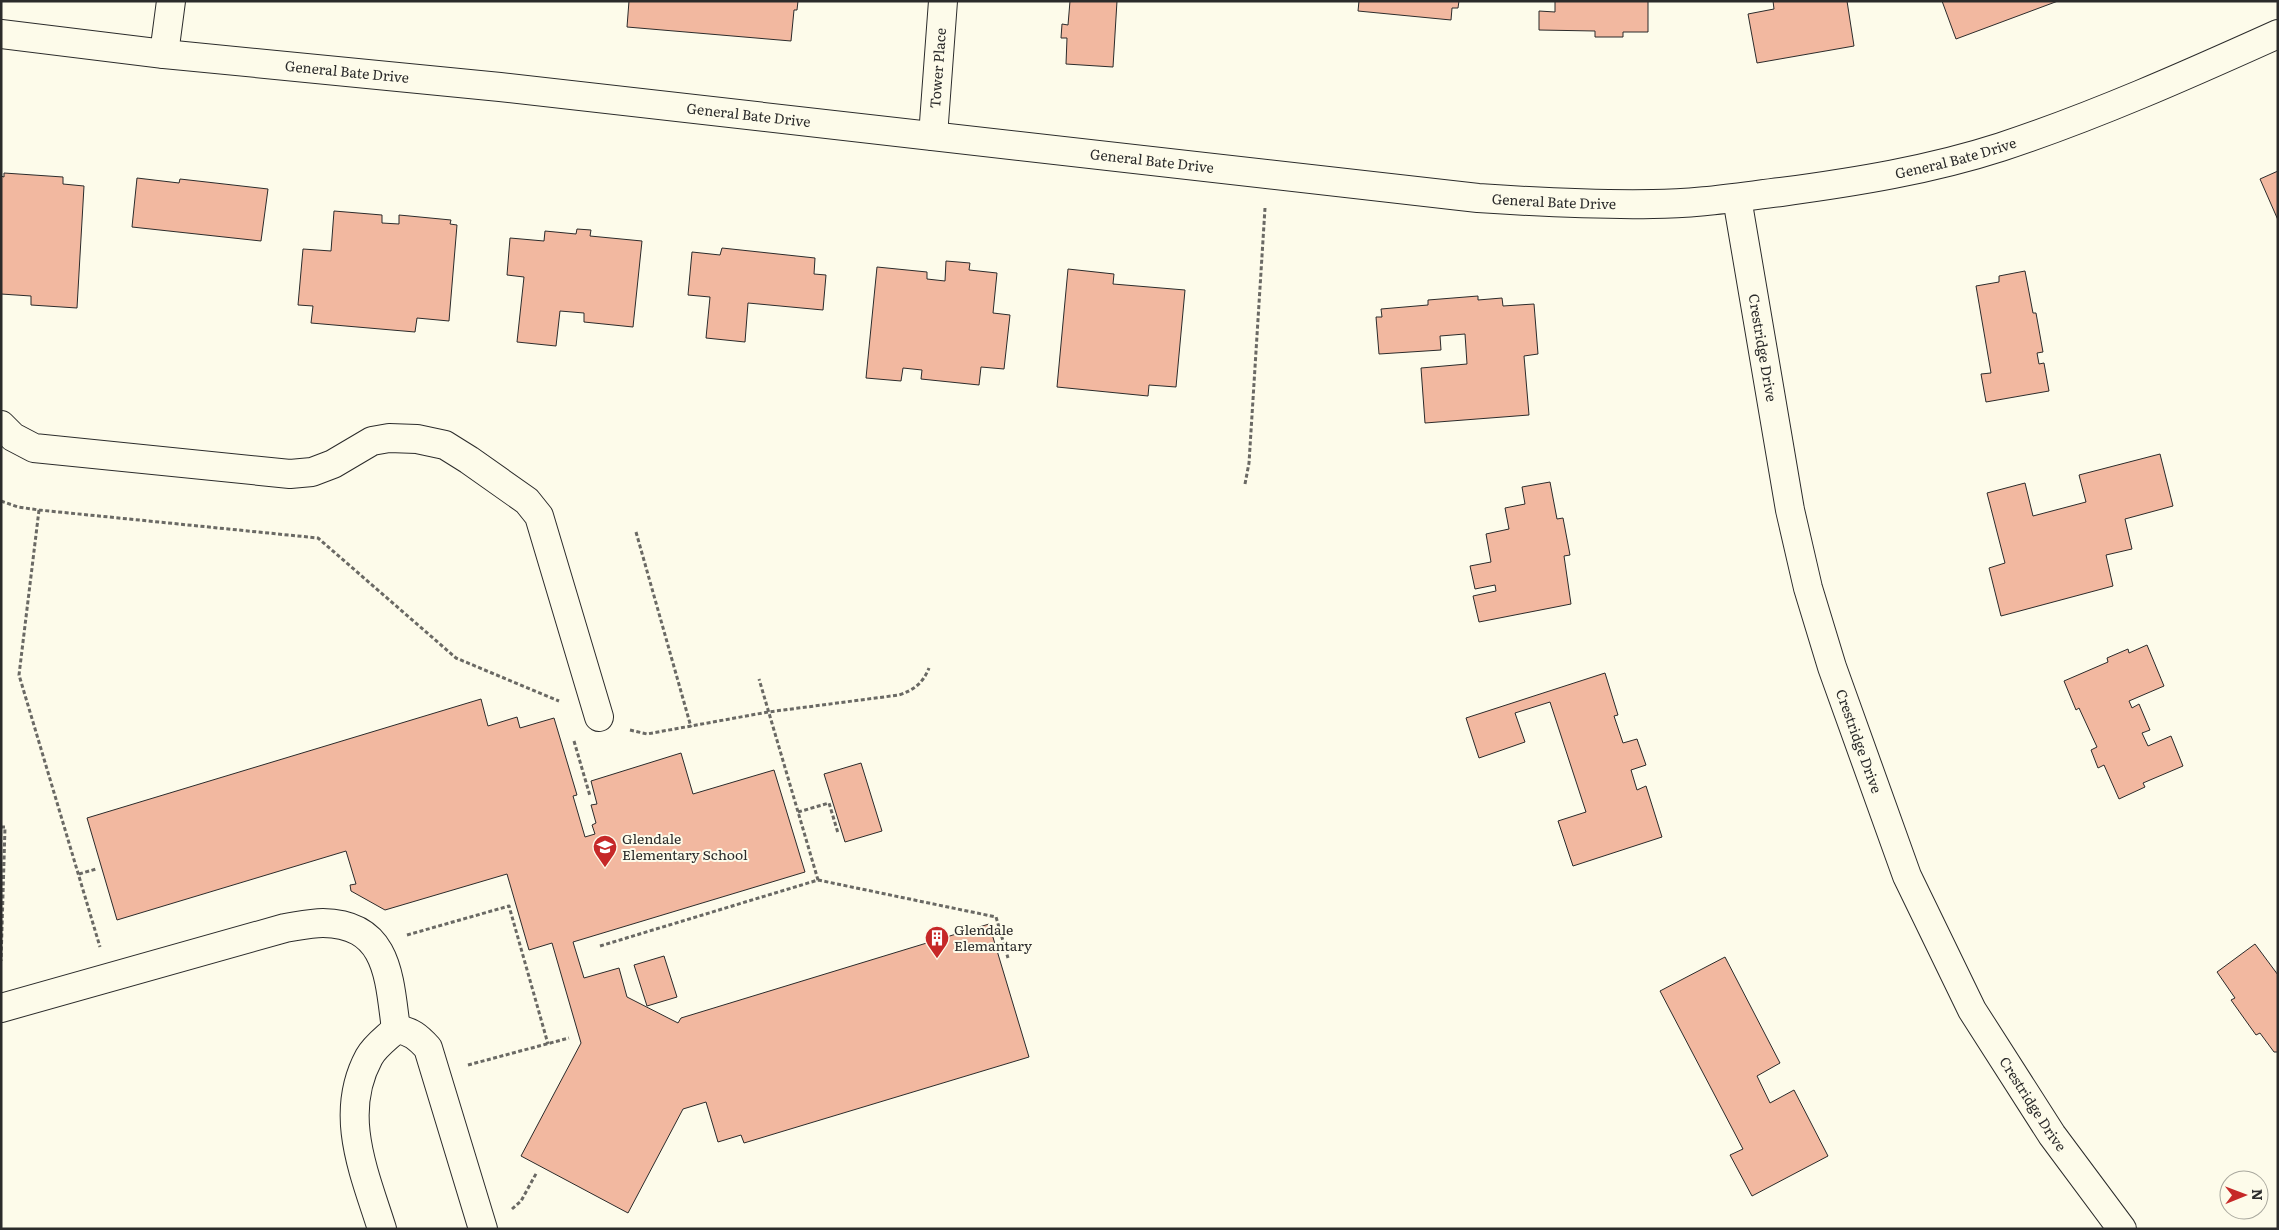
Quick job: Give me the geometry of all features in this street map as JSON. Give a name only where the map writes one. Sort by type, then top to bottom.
[{"type":"street","points":[[164,54],[171,1]]},
{"type":"street","name":"Tower Place","points":[[933,136],[943,1]]},
{"type":"street","name":"General Bate Drive","points":[[1,34],[164,54],[500,87],[1267,172],[1478,198],[1561,204],[1654,204],[1737,198],[1900,173],[2000,147],[2084,117],[2278,34]]},
{"type":"street","name":"Crestridge Drive","points":[[1737,198],[1790,510],[1808,588],[1832,667],[1907,876],[1977,1018],[2052,1135],[2122,1229]]},
{"type":"street","points":[[1,425],[13,437],[34,448],[290,474],[312,472],[333,464],[372,441],[389,438],[417,439],[444,445],[527,501],[539,516],[599,718]]},
{"type":"street","points":[[1,1008],[286,928],[323,923],[352,928],[370,937],[382,956],[389,979],[396,1029]]},
{"type":"street","points":[[396,1029],[408,1031],[419,1038],[428,1048],[482,1224]]},
{"type":"street","points":[[382,1229],[360,1157],[353,1124],[355,1097],[370,1055],[396,1029]]},
{"type":"path","points":[[1244,484],[1249,463],[1267,172]]},
{"type":"path","points":[[1,501],[18,507],[39,510],[318,538],[456,658],[629,730],[647,734],[768,712],[899,695],[910,692],[920,684],[929,668]]},
{"type":"path","points":[[39,510],[19,675],[109,978]]},
{"type":"path","points":[[636,532],[691,727]]},
{"type":"path","points":[[759,679],[818,880]]},
{"type":"path","points":[[574,740],[590,796]]},
{"type":"path","points":[[798,812],[829,803],[838,833]]},
{"type":"path","points":[[1,827],[5,827],[1,961]]},
{"type":"path","points":[[78,874],[96,869]]},
{"type":"path","points":[[600,946],[818,880],[996,917],[1008,958]]},
{"type":"path","points":[[374,944],[509,906],[548,1044]]},
{"type":"path","points":[[437,1074],[569,1038]]},
{"type":"path","points":[[482,1224],[516,1206],[525,1195],[537,1172]]},
{"type":"building","points":[[629,1],[798,1],[797,10],[794,10],[791,41],[627,27]]},
{"type":"building","points":[[1070,1],[1117,1],[1113,67],[1066,64],[1067,38],[1061,38],[1062,24],[1068,25]]},
{"type":"building","points":[[1359,1],[1459,1],[1458,8],[1452,8],[1451,20],[1358,11]]},
{"type":"building","points":[[1555,1],[1648,1],[1648,32],[1623,32],[1623,37],[1595,37],[1595,31],[1539,30],[1539,11],[1555,12]]},
{"type":"building","points":[[1773,1],[1847,1],[1854,46],[1757,63],[1748,14],[1774,9]]},
{"type":"building","points":[[1942,1],[2058,1],[1956,39]]},
{"type":"building","points":[[2278,171],[2278,220],[2260,179]]},
{"type":"building","points":[[4,173],[63,177],[63,184],[84,186],[77,308],[31,305],[31,296],[1,294],[1,176],[4,177]]},
{"type":"building","points":[[137,178],[179,183],[180,179],[268,189],[261,241],[132,227]]},
{"type":"building","points":[[334,211],[382,215],[382,223],[399,224],[399,215],[451,220],[450,224],[457,225],[449,321],[417,318],[415,332],[311,323],[313,306],[298,305],[303,249],[331,251]]},
{"type":"building","points":[[577,229],[591,230],[590,236],[642,241],[633,327],[584,322],[584,313],[560,311],[556,346],[517,342],[524,277],[507,275],[510,238],[544,241],[545,231],[576,234]]},
{"type":"building","points":[[722,248],[815,258],[814,274],[826,275],[823,310],[748,303],[745,342],[706,338],[710,297],[688,295],[692,252],[720,255]]},
{"type":"building","points":[[946,261],[970,263],[969,270],[997,273],[993,313],[1010,315],[1004,369],[981,367],[979,385],[921,379],[922,370],[903,368],[901,381],[866,378],[877,267],[927,272],[927,279],[945,281]]},
{"type":"building","points":[[1068,269],[1114,274],[1113,284],[1185,290],[1176,387],[1149,385],[1148,396],[1057,387]]},
{"type":"building","points":[[2025,271],[2033,313],[2036,313],[2043,352],[2037,353],[2039,364],[2044,363],[2049,391],[1986,402],[1981,374],[1991,373],[1976,286],[1999,282],[1999,276]]},
{"type":"building","points":[[1478,296],[1478,300],[1502,298],[1503,306],[1534,304],[1538,354],[1524,356],[1529,415],[1425,423],[1421,368],[1467,364],[1465,334],[1440,336],[1441,350],[1379,354],[1376,317],[1382,317],[1381,309],[1428,305],[1428,300]]},
{"type":"building","points":[[2160,454],[2173,506],[2125,519],[2132,549],[2106,555],[2113,586],[2001,616],[1989,568],[2005,563],[1987,493],[2025,483],[2033,516],[2086,502],[2079,475]]},
{"type":"building","points":[[1550,482],[1557,519],[1563,518],[1570,555],[1564,556],[1571,604],[1479,622],[1473,596],[1496,591],[1495,585],[1475,589],[1470,566],[1491,562],[1486,534],[1509,529],[1505,508],[1525,504],[1522,487]]},
{"type":"building","points":[[2147,645],[2164,686],[2129,701],[2132,708],[2139,704],[2150,730],[2142,733],[2148,746],[2171,736],[2183,766],[2143,783],[2145,787],[2119,799],[2104,765],[2098,768],[2091,750],[2097,747],[2079,708],[2076,710],[2064,681],[2108,662],[2107,658],[2128,649],[2129,653]]},
{"type":"building","points":[[1605,673],[1618,715],[1614,716],[1623,743],[1637,739],[1646,765],[1631,770],[1637,790],[1646,786],[1662,837],[1573,866],[1558,821],[1586,812],[1550,702],[1515,713],[1525,742],[1479,758],[1466,718]]},
{"type":"building","name":"Glendale Elemantary","points":[[481,699],[488,726],[517,717],[520,728],[554,718],[577,795],[573,796],[585,837],[595,834],[592,825],[596,823],[591,805],[597,804],[591,781],[681,753],[693,794],[774,770],[805,872],[573,942],[584,978],[619,968],[627,997],[678,1023],[681,1018],[989,924],[1029,1057],[744,1143],[741,1135],[718,1142],[706,1102],[683,1109],[628,1213],[521,1156],[581,1043],[552,943],[529,950],[507,874],[385,910],[351,891],[350,885],[356,884],[346,851],[117,920],[87,818]]},
{"type":"building","points":[[861,763],[882,831],[845,842],[824,774]]},
{"type":"building","points":[[2255,944],[2278,975],[2278,1052],[2274,1052],[2260,1033],[2256,1035],[2231,1000],[2235,998],[2217,972]]},
{"type":"building","points":[[664,956],[677,997],[647,1006],[634,965]]},
{"type":"building","points":[[1725,957],[1780,1063],[1757,1076],[1770,1103],[1794,1090],[1828,1156],[1752,1196],[1730,1155],[1743,1149],[1660,991]]},
{"type":"place","name":"Glendale Elementary School","points":[[605,868]]},
{"type":"place","name":"Glendale Elemantary","points":[[937,959]]}]
